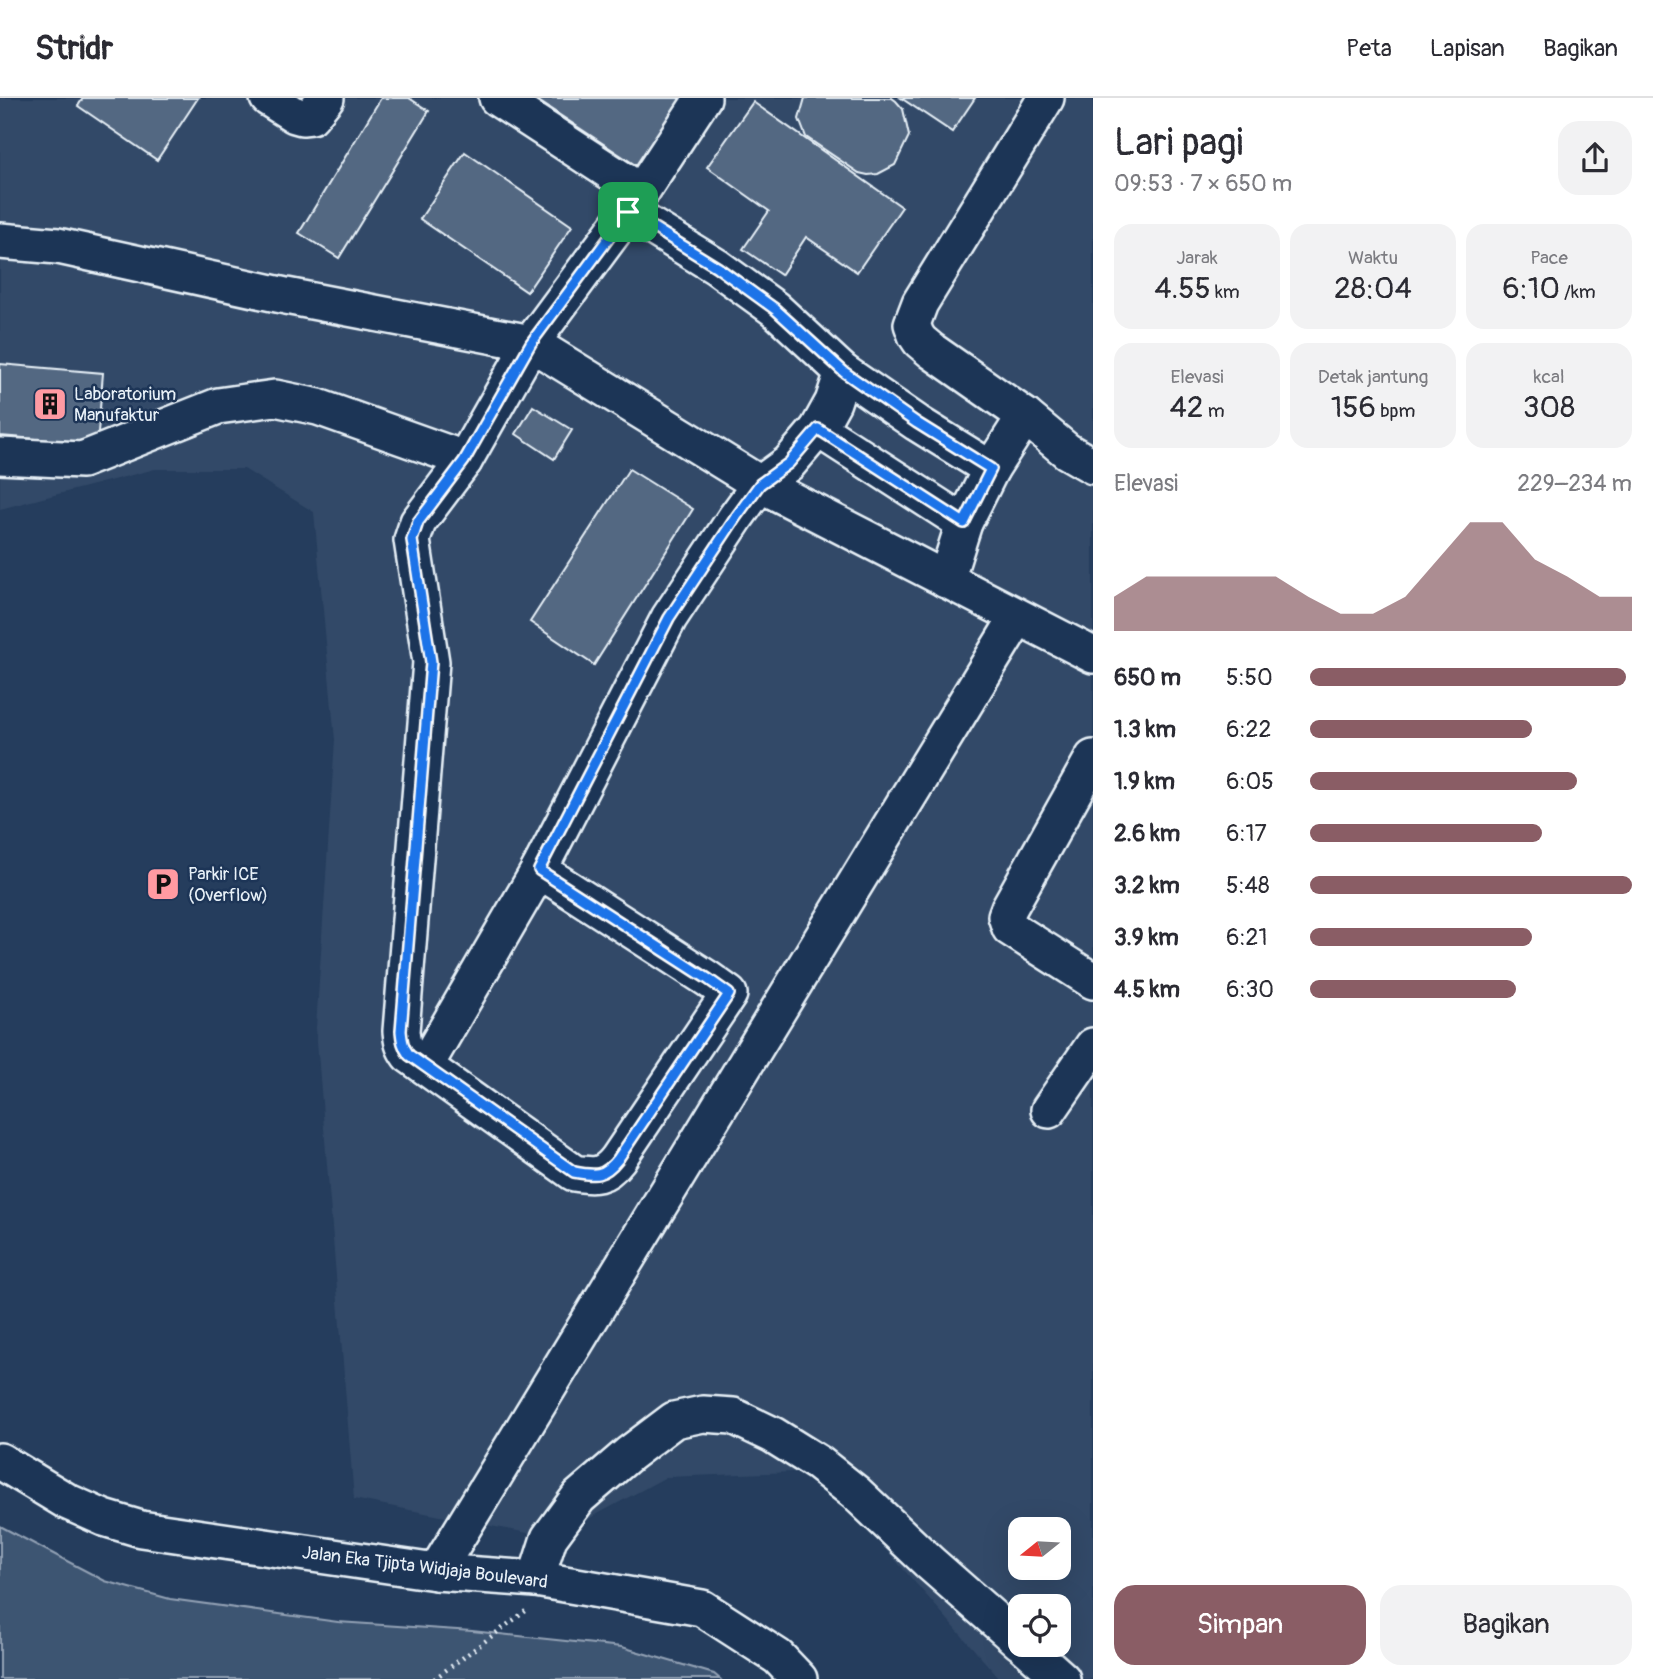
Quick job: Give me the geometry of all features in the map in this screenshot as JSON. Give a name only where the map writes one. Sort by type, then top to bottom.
[{"type":"street","points":[[268,98],[302,117],[311,116],[327,98]]},
{"type":"street","points":[[497,98],[775,309],[844,372],[917,423],[991,469]]},
{"type":"street","points":[[539,870],[729,994],[618,1159],[602,1174],[591,1176],[574,1172],[404,1049],[401,1031],[431,662],[412,540],[418,522],[464,461],[531,343],[634,202],[703,98]]},
{"type":"street","points":[[1046,98],[920,303],[912,324],[915,335],[932,351],[1025,416],[1067,451],[1093,466]]},
{"type":"street","points":[[0,241],[58,246],[286,296],[531,343],[760,484],[1093,655]]},
{"type":"street","points":[[425,1066],[539,870],[669,618],[760,484],[789,463],[818,429],[833,402],[844,372]]},
{"type":"street","points":[[0,456],[82,460],[218,406],[275,398],[318,407],[464,461]]},
{"type":"street","points":[[946,580],[964,523],[991,469],[1025,416]]},
{"type":"street","points":[[818,429],[964,523]]},
{"type":"street","points":[[436,1572],[1017,618]]},
{"type":"street","points":[[1093,758],[1006,916],[1010,928],[1093,981]]},
{"type":"street","points":[[1049,1110],[1093,1046]]},
{"type":"street","points":[[536,1579],[549,1538],[579,1497],[629,1454],[674,1420],[703,1414],[733,1416],[773,1435],[818,1463],[856,1493],[1008,1632]]},
{"type":"street","name":"Jalan Eka Tjipta Widjaja Boulevard","points":[[0,1461],[68,1502],[104,1518],[141,1529],[436,1572],[536,1579],[702,1608],[778,1657],[799,1679]]},
{"type":"street","points":[[1037,1657],[1062,1679]]},
{"type":"path","points":[[434,1679],[527,1610],[536,1579]]},
{"type":"shaded area","points":[[0,98],[1093,98],[1093,1679],[1000,1679],[817,1471],[666,1477],[553,1538],[354,1499],[316,1028],[335,740],[314,512],[244,469],[155,469],[0,509]]},
{"type":"shaded area","points":[[0,1526],[105,1581],[170,1599],[338,1622],[472,1631],[622,1647],[714,1674],[720,1679],[0,1679]]},
{"type":"building","points":[[83,98],[198,98],[157,160],[78,106]]},
{"type":"building","points":[[381,98],[409,98],[429,111],[339,258],[299,233]]},
{"type":"building","points":[[534,98],[681,98],[637,166]]},
{"type":"building","points":[[805,98],[892,98],[903,109],[909,136],[895,165],[878,174],[859,173],[806,137],[799,119]]},
{"type":"building","points":[[901,98],[975,98],[952,132]]},
{"type":"building","points":[[753,102],[902,207],[857,272],[806,237],[781,275],[743,249],[769,211],[707,167]]},
{"type":"building","points":[[465,152],[572,226],[527,292],[420,219]]},
{"type":"building","name":"Laboratorium Manufaktur","points":[[0,364],[103,373],[97,444],[0,436]]},
{"type":"building","points":[[533,406],[572,430],[554,459],[516,434]]},
{"type":"building","points":[[629,469],[693,509],[594,665],[530,622]]},
{"type":"place","name":"Laboratorium Manufaktur","points":[[50,404]]},
{"type":"place","name":"Parkir ICE (Overflow)","points":[[163,884]]},
{"type":"route","points":[[628,212],[717,267],[775,309],[844,372],[917,423],[991,469],[964,523],[818,429],[789,463],[760,484],[669,618],[539,870],[729,994],[618,1159],[602,1174],[591,1176],[574,1172],[409,1055],[402,1042],[431,662],[412,540],[418,522],[464,461],[531,343],[628,212]]}]
